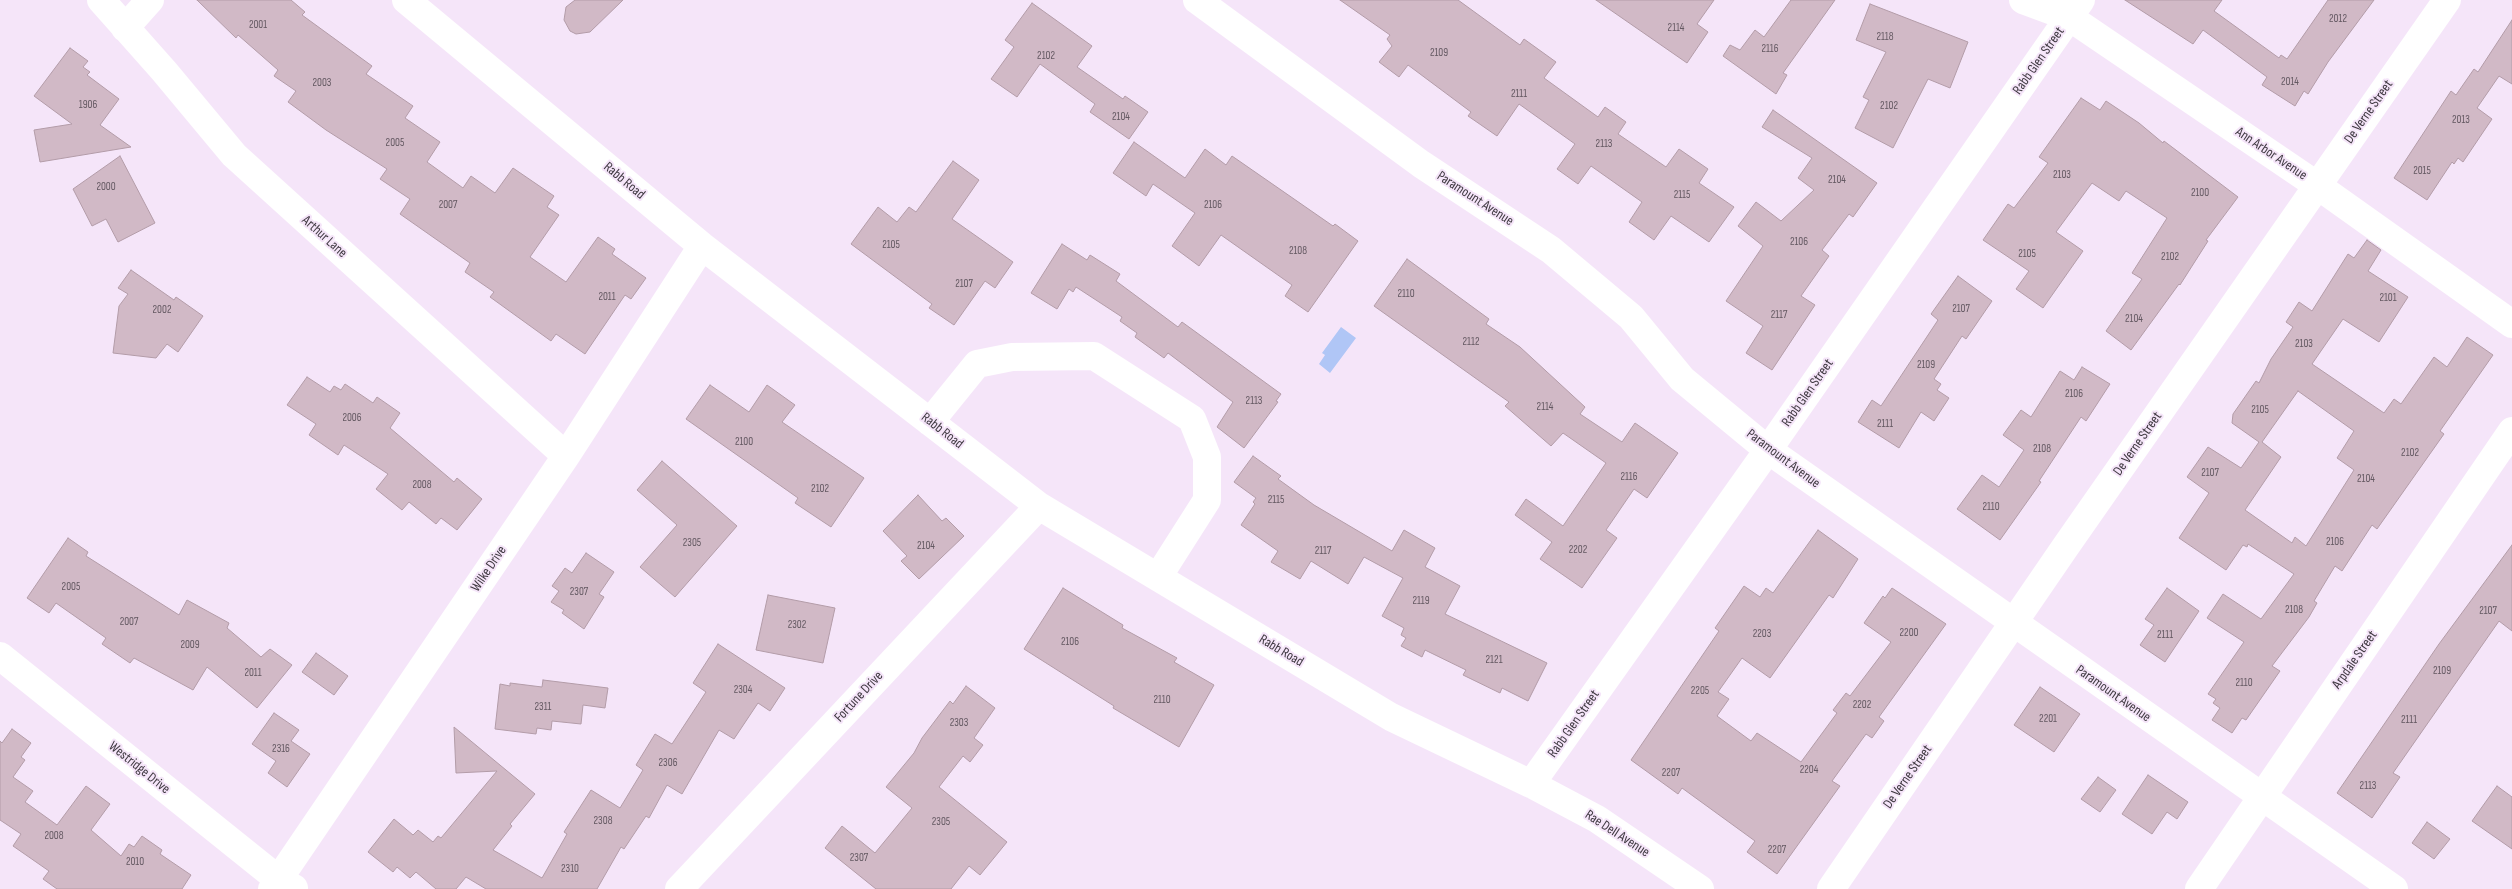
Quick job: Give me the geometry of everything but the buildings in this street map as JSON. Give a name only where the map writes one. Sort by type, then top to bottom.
[{"type":"street","name":"Arthur Lane","points":[[101,0],[234,155],[566,456]]},
{"type":"street","points":[[126,28],[150,0]]},
{"type":"street","name":"Rabb Road","points":[[406,0],[702,246],[1039,506],[1391,717],[1531,784]]},
{"type":"street","name":"Paramount Avenue","points":[[1197,0],[1422,164],[1551,250],[1631,317],[1682,379],[1768,450],[2260,797],[2394,889]]},
{"type":"street","name":"Ann Arbor Avenue","points":[[2022,0],[2075,8],[2318,186],[2512,324]]},
{"type":"street","name":"De Verne Street","points":[[1831,889],[2446,0]]},
{"type":"street","name":"Rabb Glen Street","points":[[1531,784],[1768,450],[2075,8]]},
{"type":"street","name":"Wilke Drive","points":[[282,886],[566,456],[702,246]]},
{"type":"street","points":[[930,422],[977,364],[1012,357],[1094,356],[1192,419],[1207,457],[1207,500],[1158,577]]},
{"type":"street","name":"Arpdale Street","points":[[2199,889],[2260,797],[2512,431]]},
{"type":"street","name":"Fortune Drive","points":[[680,889],[1039,506]]},
{"type":"street","name":"Westridge Drive","points":[[0,656],[282,886]]},
{"type":"street","name":"Rae Dell Avenue","points":[[1531,784],[1597,819],[1700,889]]},
{"type":"water","points":[[1341,327],[1356,338],[1330,373],[1319,364],[1325,355],[1322,353]]}]
